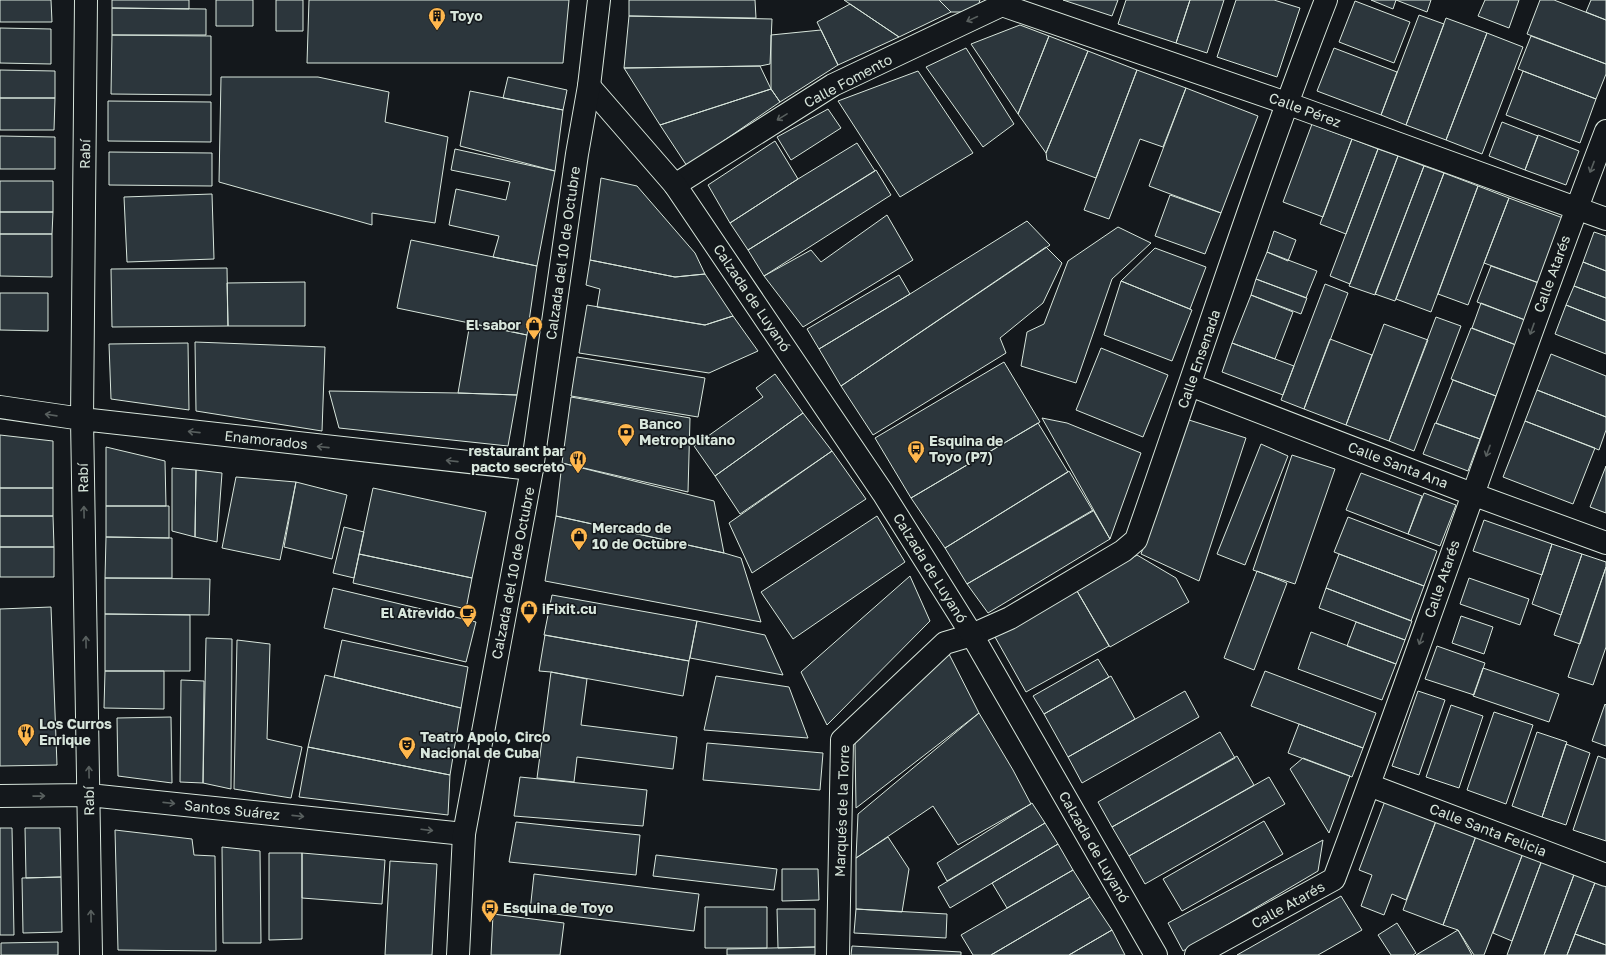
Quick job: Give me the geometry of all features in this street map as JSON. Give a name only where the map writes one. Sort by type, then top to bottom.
[{"type":"street","name":"Rabí","points":[[86,0],[82,419],[91,955]]},
{"type":"street","name":"Calzada del 10 de Octubre","points":[[458,955],[464,834],[532,469],[577,154],[589,86],[599,0]]},
{"type":"street","name":"Calle Ensenada","points":[[972,635],[1010,618],[1130,546],[1136,540],[1286,103],[1326,0]]},
{"type":"street","name":"Calle Pérez","points":[[1003,2],[1606,219]]},
{"type":"street","name":"Calle Fomento","points":[[675,185],[833,85],[1003,2]]},
{"type":"street","name":"Calzada de Luyanó","points":[[589,86],[675,185],[883,493],[972,635],[1156,955]]},
{"type":"street","name":"Calle Atarés","points":[[1196,955],[1334,879],[1369,785],[1472,494],[1606,131]]},
{"type":"street","name":"Calle Santa Ana","points":[[1190,385],[1472,494],[1606,543]]},
{"type":"street","name":"Enamorados","points":[[0,407],[82,419],[532,469]]},
{"type":"street","name":"Marqués de la Torre","points":[[838,955],[842,740],[945,643],[972,635]]},
{"type":"street","name":"Calle Santa Felicia","points":[[1369,785],[1606,875]]},
{"type":"street","name":"Santos Suárez","points":[[0,796],[89,795],[464,834]]},
{"type":"building","points":[[0,0],[51,0],[52,22],[0,22]]},
{"type":"building","points":[[112,0],[189,0],[189,9],[112,8]]},
{"type":"building","points":[[216,0],[253,0],[253,26],[216,26]]},
{"type":"building","points":[[276,0],[303,0],[303,31],[276,31]]},
{"type":"building","name":"Toyo","points":[[309,0],[569,0],[563,63],[307,63]]},
{"type":"building","points":[[629,0],[755,0],[756,18],[629,16]]},
{"type":"building","points":[[844,0],[939,0],[951,12],[899,37]]},
{"type":"building","points":[[939,0],[980,0],[978,6],[968,12],[951,12]]},
{"type":"building","points":[[1063,0],[1118,0],[1112,16]]},
{"type":"building","points":[[1126,0],[1190,0],[1176,43],[1118,24]]},
{"type":"building","points":[[1190,0],[1224,0],[1207,53],[1176,43]]},
{"type":"building","points":[[1236,0],[1274,0],[1300,8],[1277,77],[1217,57]]},
{"type":"building","points":[[1371,0],[1396,0],[1393,9]]},
{"type":"building","points":[[1396,0],[1431,0],[1427,12]]},
{"type":"building","points":[[1485,0],[1519,0],[1509,28],[1478,16]]},
{"type":"building","points":[[1540,0],[1554,0],[1606,20],[1606,64],[1527,34]]},
{"type":"building","points":[[1591,0],[1606,0],[1606,20],[1586,12]]},
{"type":"building","points":[[1355,1],[1410,22],[1394,63],[1339,42]]},
{"type":"building","points":[[850,4],[899,37],[838,65],[817,22]]},
{"type":"building","points":[[112,8],[206,9],[206,35],[112,35]]},
{"type":"building","points":[[1419,15],[1444,24],[1406,125],[1381,115]]},
{"type":"building","points":[[629,16],[772,19],[770,64],[760,66],[624,68]]},
{"type":"building","points":[[1446,18],[1487,33],[1446,140],[1406,125]]},
{"type":"building","points":[[1020,25],[1049,36],[1018,114],[971,44]]},
{"type":"building","points":[[0,28],[51,29],[51,64],[0,63]]},
{"type":"building","points":[[821,30],[838,65],[780,102],[771,89],[771,35]]},
{"type":"building","points":[[1487,33],[1523,47],[1482,154],[1446,140]]},
{"type":"building","points":[[112,35],[211,36],[211,95],[111,94]]},
{"type":"building","points":[[1049,36],[1088,51],[1046,153],[1018,114]]},
{"type":"building","points":[[1531,36],[1606,64],[1606,74],[1596,99],[1518,69]]},
{"type":"building","points":[[966,48],[1014,124],[983,147],[926,67]]},
{"type":"building","points":[[1334,48],[1397,72],[1381,115],[1317,91]]},
{"type":"building","points":[[1088,51],[1137,70],[1096,178],[1047,160],[1046,153]]},
{"type":"building","points":[[760,66],[771,89],[660,125],[624,68]]},
{"type":"building","points":[[0,70],[55,71],[55,98],[0,98]]},
{"type":"building","points":[[1137,70],[1186,88],[1163,147],[1140,139],[1109,219],[1084,210]]},
{"type":"building","points":[[918,71],[973,153],[900,197],[838,101]]},
{"type":"building","points":[[1523,71],[1596,99],[1580,143],[1506,115]]},
{"type":"building","points":[[221,77],[318,77],[389,92],[385,122],[448,137],[435,223],[372,213],[372,225],[219,182]]},
{"type":"building","points":[[508,77],[567,90],[563,110],[503,98]]},
{"type":"building","points":[[1186,88],[1258,116],[1221,213],[1149,186]]},
{"type":"building","points":[[771,89],[780,102],[687,166],[660,125]]},
{"type":"building","points":[[470,91],[563,110],[555,171],[460,146]]},
{"type":"building","points":[[0,98],[55,98],[54,130],[0,130]]},
{"type":"building","points":[[108,101],[211,102],[211,142],[108,141]]},
{"type":"building","points":[[828,109],[841,128],[791,160],[777,137]]},
{"type":"building","points":[[1502,122],[1538,136],[1525,170],[1489,156]]},
{"type":"building","points":[[1312,124],[1352,139],[1323,217],[1283,202]]},
{"type":"building","points":[[1538,135],[1579,151],[1566,185],[1525,170]]},
{"type":"building","points":[[0,136],[55,137],[55,169],[0,169]]},
{"type":"building","points":[[1352,139],[1378,149],[1346,234],[1320,224]]},
{"type":"building","points":[[775,141],[798,179],[730,223],[708,185]]},
{"type":"building","points":[[857,143],[875,171],[748,250],[730,223]]},
{"type":"building","points":[[455,149],[555,171],[537,266],[493,257],[499,236],[449,225],[456,189],[506,200],[510,182],[451,170]]},
{"type":"building","points":[[1378,149],[1398,156],[1350,284],[1330,276]]},
{"type":"building","points":[[109,152],[212,153],[212,186],[109,185]]},
{"type":"building","points":[[1398,156],[1424,166],[1375,295],[1349,286]]},
{"type":"building","points":[[1424,166],[1444,173],[1395,301],[1375,294]]},
{"type":"building","points":[[876,170],[891,195],[764,276],[748,250]]},
{"type":"building","points":[[1444,173],[1478,186],[1431,312],[1396,299]]},
{"type":"building","points":[[601,178],[637,186],[695,253],[705,274],[675,277],[590,260]]},
{"type":"building","points":[[0,181],[53,181],[53,212],[0,212]]},
{"type":"building","points":[[1478,186],[1509,198],[1468,305],[1438,294]]},
{"type":"building","points":[[212,194],[214,259],[127,262],[124,197]]},
{"type":"building","points":[[1170,195],[1221,213],[1205,254],[1155,236]]},
{"type":"building","points":[[1509,198],[1563,218],[1539,283],[1484,263]]},
{"type":"building","points":[[0,212],[53,212],[52,234],[0,234]]},
{"type":"building","points":[[887,215],[913,260],[803,327],[764,276],[811,250],[821,262]]},
{"type":"building","points":[[1027,221],[1050,245],[841,386],[819,349]]},
{"type":"building","points":[[1118,227],[1151,243],[1112,279],[1076,383],[1021,366],[1027,332],[1044,324],[1068,261]]},
{"type":"building","points":[[1274,231],[1296,240],[1288,261],[1267,252]]},
{"type":"building","points":[[1594,232],[1606,236],[1606,271],[1583,262]]},
{"type":"building","points":[[0,234],[52,234],[52,277],[0,276]]},
{"type":"building","points":[[411,240],[537,266],[527,335],[397,308]]},
{"type":"building","points":[[1046,247],[1062,263],[1043,303],[1000,338],[1006,353],[873,435],[841,386]]},
{"type":"building","points":[[1155,248],[1206,267],[1190,309],[1121,281]]},
{"type":"building","points":[[1267,252],[1317,271],[1306,298],[1256,279]]},
{"type":"building","points":[[590,260],[675,277],[705,274],[733,316],[705,325],[597,307],[600,289],[586,285]]},
{"type":"building","points":[[1583,262],[1606,271],[1606,298],[1574,286]]},
{"type":"building","points":[[1491,266],[1539,283],[1525,320],[1477,302]]},
{"type":"building","points":[[227,268],[228,326],[112,327],[111,269]]},
{"type":"building","points":[[899,275],[910,294],[819,349],[807,329]]},
{"type":"building","points":[[1256,279],[1307,298],[1301,314],[1251,295]]},
{"type":"building","points":[[1121,281],[1192,310],[1172,361],[1104,335]]},
{"type":"building","points":[[305,282],[305,326],[228,326],[227,283]]},
{"type":"building","points":[[1325,284],[1348,293],[1304,409],[1281,400]]},
{"type":"building","points":[[1574,286],[1606,298],[1606,321],[1566,305]]},
{"type":"building","points":[[0,293],[48,293],[48,331],[0,330]]},
{"type":"building","points":[[1251,295],[1293,312],[1275,359],[1232,343]]},
{"type":"building","points":[[1481,303],[1525,320],[1516,345],[1472,328]]},
{"type":"building","points":[[587,305],[705,325],[733,316],[758,351],[709,373],[579,353]]},
{"type":"building","points":[[1566,305],[1606,321],[1606,354],[1555,334]]},
{"type":"building","points":[[1436,317],[1461,326],[1414,451],[1389,441]]},
{"type":"building","points":[[470,323],[527,335],[517,395],[458,393]]},
{"type":"building","points":[[1384,324],[1428,340],[1389,441],[1346,425]]},
{"type":"building","points":[[1471,328],[1516,345],[1496,396],[1451,379]]},
{"type":"building","points":[[1330,339],[1372,355],[1346,425],[1304,409]]},
{"type":"building","points":[[195,342],[325,347],[322,431],[196,411]]},
{"type":"building","points":[[188,343],[189,410],[111,399],[109,344]]},
{"type":"building","points":[[1232,343],[1294,366],[1283,395],[1222,372]]},
{"type":"building","points":[[1101,348],[1168,375],[1143,437],[1076,410]]},
{"type":"building","points":[[1551,354],[1606,376],[1606,417],[1537,390]]},
{"type":"building","points":[[577,357],[705,378],[698,417],[571,396]]},
{"type":"building","points":[[1004,362],[1040,422],[911,498],[875,438]]},
{"type":"building","points":[[775,374],[803,413],[715,476],[694,446],[763,397],[756,388]]},
{"type":"building","points":[[1453,380],[1496,396],[1480,439],[1436,423]]},
{"type":"building","points":[[1537,390],[1606,417],[1606,430],[1599,450],[1525,421]]},
{"type":"building","points":[[329,391],[517,395],[508,446],[339,428]]},
{"type":"building","name":"Banco Metropolitano","points":[[571,397],[690,418],[688,492],[562,463]]},
{"type":"building","points":[[803,413],[832,451],[740,514],[715,476]]},
{"type":"building","points":[[1042,418],[1067,423],[1141,453],[1110,539]]},
{"type":"building","points":[[1189,420],[1246,438],[1199,581],[1141,554]]},
{"type":"building","points":[[1525,421],[1595,448],[1573,504],[1503,477]]},
{"type":"building","points":[[1038,423],[1068,472],[945,548],[911,498]]},
{"type":"building","points":[[1435,423],[1480,439],[1468,471],[1423,454]]},
{"type":"building","points":[[0,435],[53,441],[53,488],[0,488]]},
{"type":"building","points":[[1261,444],[1288,456],[1245,565],[1217,554]]},
{"type":"building","points":[[106,447],[165,461],[166,506],[106,506]]},
{"type":"building","points":[[832,451],[866,499],[752,573],[729,523]]},
{"type":"building","points":[[1292,455],[1335,469],[1295,584],[1253,570]]},
{"type":"building","points":[[562,463],[714,501],[724,553],[556,516]]},
{"type":"building","points":[[1606,466],[1606,513],[1590,507]]},
{"type":"building","points":[[172,468],[196,470],[195,537],[172,531]]},
{"type":"building","points":[[196,470],[222,473],[217,542],[195,537]]},
{"type":"building","points":[[1069,471],[1093,511],[967,584],[945,548]]},
{"type":"building","points":[[1361,473],[1422,496],[1408,534],[1346,510]]},
{"type":"building","points":[[236,477],[296,482],[280,560],[222,548]]},
{"type":"building","points":[[296,482],[347,495],[332,559],[284,547]]},
{"type":"building","points":[[0,488],[53,488],[53,516],[0,516]]},
{"type":"building","points":[[373,488],[486,512],[472,578],[359,554]]},
{"type":"building","points":[[1424,493],[1456,505],[1440,546],[1408,534]]},
{"type":"building","points":[[106,506],[169,506],[169,538],[106,537]]},
{"type":"building","points":[[1093,510],[1110,539],[988,613],[967,584]]},
{"type":"building","points":[[0,516],[53,516],[54,547],[0,547]]},
{"type":"building","points":[[556,516],[741,558],[761,622],[545,581]]},
{"type":"building","points":[[877,516],[905,562],[793,639],[761,592]]},
{"type":"building","points":[[1348,517],[1437,551],[1424,586],[1334,552]]},
{"type":"building","points":[[1484,520],[1552,544],[1542,575],[1473,551]]},
{"type":"building","points":[[344,527],[364,532],[354,578],[333,573]]},
{"type":"building","points":[[106,537],[172,538],[172,578],[105,578]]},
{"type":"building","points":[[1552,544],[1582,554],[1561,615],[1532,604]]},
{"type":"building","points":[[0,547],[54,547],[54,577],[0,577]]},
{"type":"building","points":[[359,554],[472,578],[466,609],[353,583]]},
{"type":"building","points":[[1339,554],[1424,586],[1411,621],[1326,588]]},
{"type":"building","points":[[1582,554],[1606,562],[1606,567],[1580,644],[1554,635]]},
{"type":"building","points":[[1137,555],[1176,578],[1189,602],[1110,647],[1077,591]]},
{"type":"building","points":[[1606,567],[1606,647],[1593,685],[1568,677]]},
{"type":"building","points":[[1257,571],[1287,583],[1254,670],[1224,658]]},
{"type":"building","points":[[910,576],[930,621],[827,725],[801,672]]},
{"type":"building","points":[[105,578],[210,579],[209,615],[105,614]]},
{"type":"building","points":[[1469,578],[1529,599],[1520,625],[1460,604]]},
{"type":"building","points":[[333,588],[476,622],[466,662],[324,628]]},
{"type":"building","points":[[1326,588],[1412,621],[1405,640],[1319,608]]},
{"type":"building","points":[[1077,591],[1109,646],[1026,692],[995,637]]},
{"type":"building","points":[[552,595],[697,621],[689,661],[544,635]]},
{"type":"building","points":[[51,607],[57,765],[0,766],[0,609]]},
{"type":"building","points":[[105,614],[190,615],[190,671],[105,671]]},
{"type":"building","points":[[1461,616],[1493,627],[1484,654],[1452,643]]},
{"type":"building","points":[[697,621],[765,635],[783,675],[690,658]]},
{"type":"building","points":[[1356,622],[1405,640],[1396,664],[1347,646]]},
{"type":"building","points":[[1311,632],[1396,664],[1382,700],[1298,669]]},
{"type":"building","points":[[545,635],[689,661],[683,696],[539,671]]},
{"type":"building","points":[[206,638],[232,639],[231,789],[203,783]]},
{"type":"building","points":[[237,640],[270,644],[267,739],[302,747],[291,798],[234,789]]},
{"type":"building","points":[[342,640],[468,667],[461,708],[334,677]]},
{"type":"building","points":[[1437,646],[1485,663],[1474,695],[1425,679]]},
{"type":"building","points":[[949,654],[979,713],[856,808],[855,743]]},
{"type":"building","points":[[1098,659],[1109,677],[1044,714],[1033,696]]},
{"type":"building","points":[[1483,668],[1559,694],[1549,722],[1473,696]]},
{"type":"building","points":[[105,671],[164,671],[164,709],[104,708]]},
{"type":"building","points":[[1265,671],[1376,713],[1363,748],[1251,706]]},
{"type":"building","points":[[551,672],[587,679],[581,725],[677,737],[673,769],[577,757],[574,782],[537,778]]},
{"type":"building","points":[[325,675],[461,708],[450,775],[308,747]]},
{"type":"building","points":[[716,676],[789,687],[808,738],[704,730]]},
{"type":"building","points":[[1111,676],[1135,719],[1068,757],[1044,714]]},
{"type":"building","points":[[181,680],[204,681],[203,783],[180,782]]},
{"type":"building","points":[[1185,691],[1199,717],[1082,783],[1068,757]]},
{"type":"building","points":[[1418,691],[1445,700],[1419,775],[1392,766]]},
{"type":"building","points":[[1605,704],[1606,705],[1606,746],[1592,741]]},
{"type":"building","points":[[1451,705],[1483,716],[1459,788],[1426,777]]},
{"type":"building","points":[[1494,712],[1533,725],[1506,804],[1467,790]]},
{"type":"building","points":[[979,713],[1013,770],[1031,804],[958,845],[933,806],[856,858],[858,814]]},
{"type":"building","points":[[171,717],[172,783],[118,776],[117,718]]},
{"type":"building","points":[[1299,724],[1363,748],[1352,777],[1288,753]]},
{"type":"building","points":[[1220,732],[1235,758],[1112,827],[1098,802]]},
{"type":"building","points":[[1537,732],[1567,742],[1542,817],[1512,806]]},
{"type":"building","points":[[707,743],[823,753],[820,790],[703,780]]},
{"type":"building","points":[[1566,744],[1590,753],[1566,825],[1542,817]]},
{"type":"building","points":[[308,747],[450,775],[448,815],[299,797]]},
{"type":"building","points":[[1237,756],[1254,785],[1129,856],[1112,827]]},
{"type":"building","points":[[1598,756],[1606,759],[1606,841],[1573,830]]},
{"type":"building","points":[[1303,758],[1350,776],[1329,833],[1290,769]]},
{"type":"building","points":[[520,777],[647,790],[643,826],[514,816]]},
{"type":"building","points":[[1269,777],[1285,804],[1145,884],[1129,856]]},
{"type":"building","points":[[1385,801],[1436,821],[1406,900],[1392,894],[1384,915],[1361,906],[1372,875],[1359,870]]},
{"type":"building","points":[[1032,803],[1045,823],[947,881],[937,863]]},
{"type":"building","points":[[1264,821],[1283,854],[1182,911],[1163,879]]},
{"type":"building","points":[[1436,821],[1476,836],[1443,925],[1403,910]]},
{"type":"building","points":[[516,822],[640,835],[636,875],[509,862]]},
{"type":"building","points":[[1045,823],[1058,844],[950,908],[938,887]]},
{"type":"building","points":[[0,828],[12,828],[14,935],[0,935]]},
{"type":"building","points":[[25,828],[60,828],[61,877],[26,878]]},
{"type":"building","points":[[115,830],[192,839],[194,855],[215,856],[216,951],[118,950]]},
{"type":"building","points":[[1476,836],[1523,853],[1484,955],[1474,955],[1458,930],[1443,925]]},
{"type":"building","points":[[888,837],[909,869],[902,912],[856,909],[856,858]]},
{"type":"building","points":[[1323,840],[1318,871],[1183,951],[1168,923]]},
{"type":"building","points":[[1058,844],[1073,870],[1007,908],[992,883]]},
{"type":"building","points":[[222,847],[260,851],[261,943],[223,943]]},
{"type":"building","points":[[269,853],[302,853],[302,939],[269,940]]},
{"type":"building","points":[[302,853],[385,860],[382,904],[302,898]]},
{"type":"building","points":[[1523,853],[1542,860],[1512,941],[1493,933]]},
{"type":"building","points":[[656,855],[777,869],[774,890],[653,876]]},
{"type":"building","points":[[1542,860],[1575,872],[1544,955],[1507,955]]},
{"type":"building","points":[[390,861],[437,864],[432,955],[385,955]]},
{"type":"building","points":[[782,869],[818,869],[819,900],[782,901]]},
{"type":"building","points":[[1073,870],[1090,897],[991,955],[973,955],[961,935]]},
{"type":"building","points":[[1575,872],[1596,880],[1567,955],[1544,955]]},
{"type":"building","points":[[534,874],[699,894],[694,931],[530,911]]},
{"type":"building","points":[[61,877],[62,932],[23,933],[22,878]]},
{"type":"building","points":[[1596,880],[1606,884],[1606,945],[1575,934]]},
{"type":"building","points":[[1341,896],[1362,930],[1318,955],[1237,955]]},
{"type":"building","points":[[1090,897],[1112,930],[1069,955],[991,955]]},
{"type":"building","points":[[705,907],[767,907],[767,948],[705,948]]},
{"type":"building","points":[[777,909],[815,909],[815,947],[778,948]]},
{"type":"building","points":[[856,909],[947,914],[946,938],[854,933]]},
{"type":"building","points":[[493,914],[564,923],[560,955],[491,955]]},
{"type":"building","points":[[1397,923],[1416,953],[1413,955],[1391,955],[1378,935]]},
{"type":"building","points":[[1112,930],[1125,955],[1069,955]]},
{"type":"building","points":[[1458,930],[1472,955],[1416,955]]},
{"type":"building","points":[[1575,934],[1606,945],[1606,955],[1567,955]]},
{"type":"building","points":[[58,942],[58,955],[1,955],[1,943]]},
{"type":"building","points":[[852,946],[961,952],[961,955],[851,955]]},
{"type":"building","points":[[815,947],[815,955],[727,955],[727,949]]},
{"type":"place","name":"Toyo","points":[[437,31]]},
{"type":"place","name":"El sabor","points":[[534,340]]},
{"type":"place","name":"Banco Metropolitano","points":[[626,447]]},
{"type":"place","name":"Esquina de Toyo (P7)","points":[[916,464]]},
{"type":"place","name":"restaurant bar pacto secreto","points":[[578,474]]},
{"type":"place","name":"Mercado de 10 de Octubre","points":[[579,551]]},
{"type":"place","name":"iFixit.cu","points":[[529,624]]},
{"type":"place","name":"El Atrevido","points":[[468,628]]},
{"type":"place","name":"Los Curros Enrique","points":[[26,747]]},
{"type":"place","name":"Teatro Apolo, Circo Nacional de Cuba","points":[[407,760]]},
{"type":"place","name":"Esquina de Toyo","points":[[490,923]]}]
